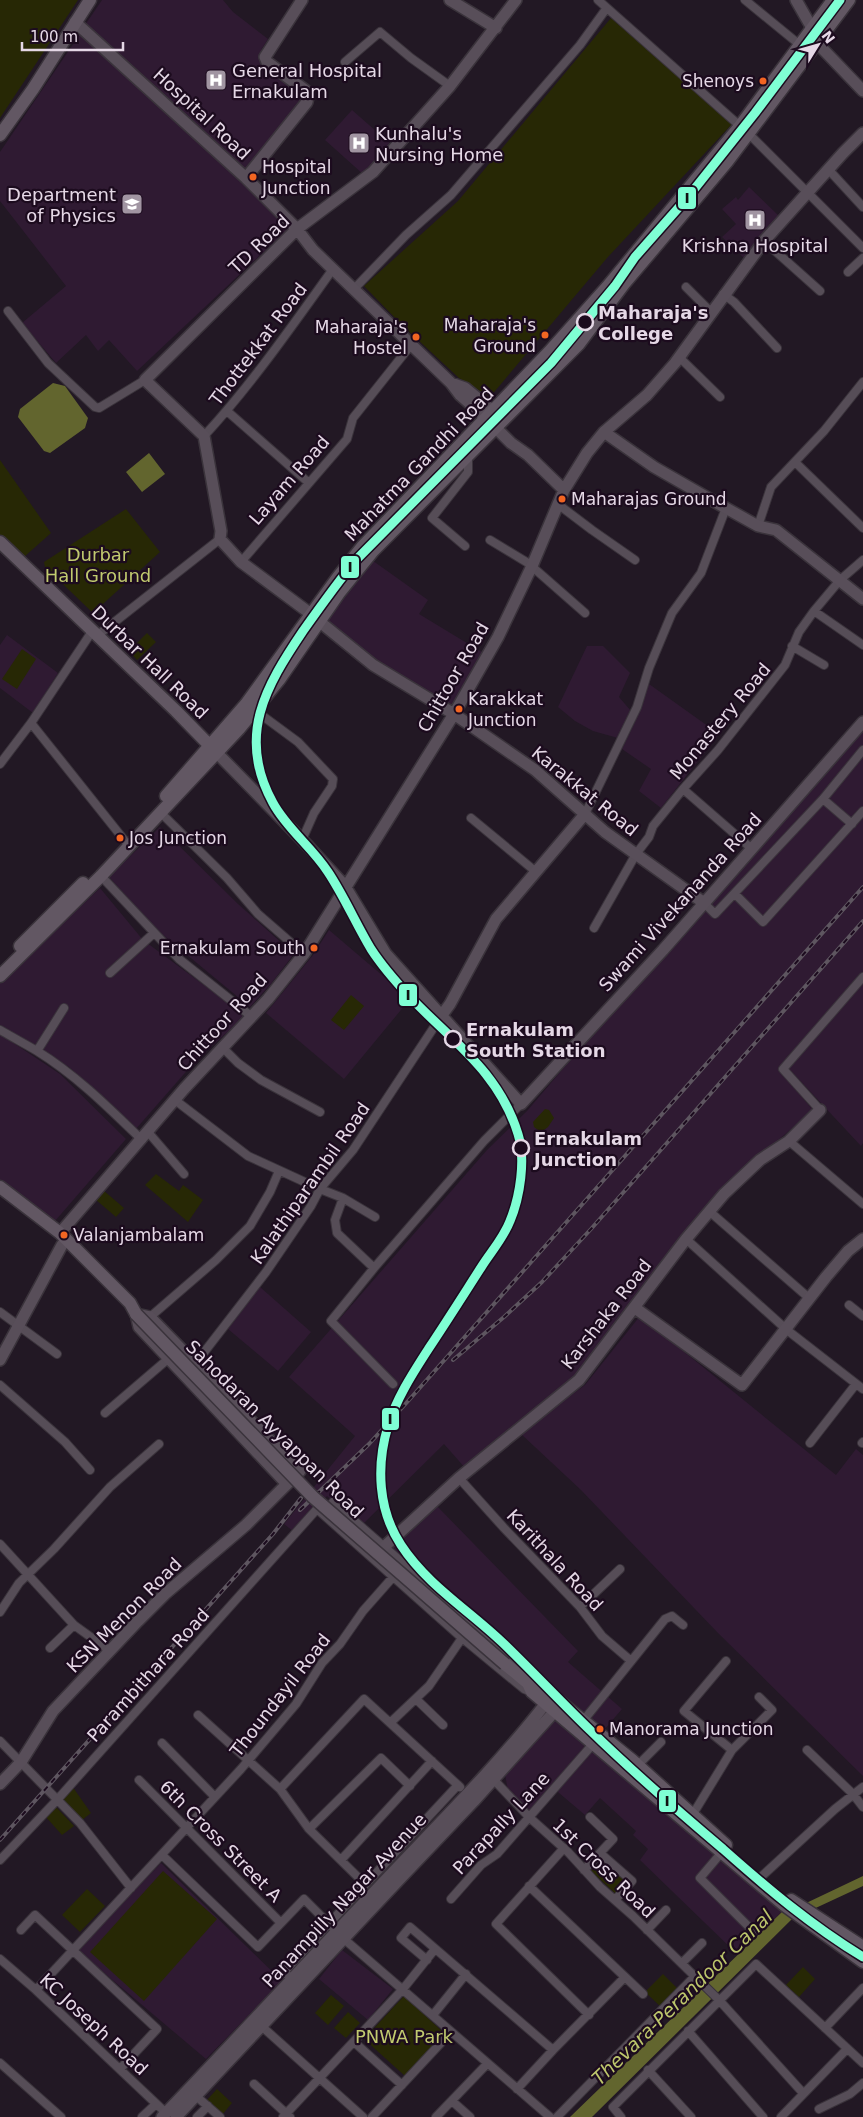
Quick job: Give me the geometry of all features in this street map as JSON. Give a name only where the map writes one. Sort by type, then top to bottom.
[{"type":"main road","points":[[0,135],[33,89],[90,0]]},
{"type":"main road","name":"Mahatma Gandhi Road","points":[[0,964],[161,813],[214,749],[266,678],[373,551],[579,344],[624,284],[705,188],[800,45],[833,0]]},
{"type":"main road","name":"Mahatma Gandhi Road","points":[[0,976],[99,873],[125,841],[214,749],[256,710],[362,547],[549,352],[607,287],[696,178],[744,130],[817,43],[849,0]]},
{"type":"main road","points":[[696,178],[705,188]]},
{"type":"main road","points":[[490,414],[499,425]]},
{"type":"main road","name":"Durbar Hall Road","points":[[2,547],[96,633],[214,749]]},
{"type":"main road","name":"Sahodaran Ayyappan Road","points":[[0,1187],[61,1239],[130,1303],[136,1314],[313,1497],[505,1664],[533,1686],[594,1744],[631,1765],[693,1814],[762,1876],[788,1903]]},
{"type":"main road","name":"Sahodaran Ayyappan Road","points":[[0,1196],[61,1239]]},
{"type":"main road","name":"Sahodaran Ayyappan Road","points":[[554,1706],[583,1721],[722,1852],[863,1962]]},
{"type":"main road","name":"Sahodaran Ayyappan Road","points":[[804,1915],[863,1947]]},
{"type":"street","points":[[246,178],[307,102],[308,97],[305,90],[267,62],[265,57],[302,0]]},
{"type":"street","points":[[450,0],[496,28]]},
{"type":"street","name":"TD Road","points":[[145,380],[297,230],[374,172],[450,86],[516,0]]},
{"type":"street","points":[[598,0],[744,130],[863,248]]},
{"type":"street","points":[[745,0],[800,45]]},
{"type":"street","points":[[796,0],[812,28]]},
{"type":"street","points":[[354,289],[406,235],[451,195],[580,45],[606,9]]},
{"type":"street","name":"Hospital Road","points":[[76,22],[246,178],[333,269],[451,383],[465,388],[490,414]]},
{"type":"street","points":[[345,62],[380,32],[411,58],[450,86]]},
{"type":"street","points":[[817,43],[863,91]]},
{"type":"street","name":"Chittoor Road","points":[[0,1360],[19,1327],[61,1239],[144,1136],[222,1046],[252,1017],[304,954],[454,714],[498,637],[532,566],[564,490],[587,453],[604,432],[647,395],[679,357],[723,294],[764,241],[863,133]]},
{"type":"street","points":[[828,169],[863,207]]},
{"type":"street","points":[[764,241],[820,291]]},
{"type":"street","points":[[848,272],[863,258]]},
{"type":"street","name":"Thottekkat Road","points":[[204,436],[227,411],[269,358],[333,269]]},
{"type":"street","points":[[686,287],[711,312]]},
{"type":"street","points":[[723,294],[734,302],[777,348]]},
{"type":"street","points":[[0,764],[96,633],[220,539],[221,530],[204,436],[145,380],[99,408],[95,407],[48,363],[8,310]]},
{"type":"street","name":"Layam Road","points":[[241,562],[347,439],[353,418],[411,345]]},
{"type":"street","points":[[679,357],[720,397]]},
{"type":"street","points":[[758,526],[771,487],[796,463],[863,382]]},
{"type":"street","points":[[227,411],[309,483]]},
{"type":"street","points":[[499,425],[515,439],[517,446],[564,490]]},
{"type":"street","points":[[604,432],[654,467],[758,526],[776,530],[863,599]]},
{"type":"street","points":[[465,546],[432,518],[468,472],[468,455]]},
{"type":"street","points":[[796,463],[863,528]]},
{"type":"street","points":[[559,505],[635,560]]},
{"type":"street","points":[[442,1015],[450,1004],[496,919],[585,814],[637,707],[649,668],[672,614],[700,573],[726,508]]},
{"type":"street","points":[[220,539],[241,562],[315,618]]},
{"type":"street","points":[[490,540],[532,566],[585,613]]},
{"type":"street","name":"Monastery Road","points":[[594,928],[636,854],[649,837],[653,826],[718,750],[785,665],[792,646],[814,612],[840,580],[863,560]]},
{"type":"street","points":[[814,612],[863,644]]},
{"type":"street","name":"Karakkat Road","points":[[315,618],[373,665],[454,714],[535,770],[585,814],[704,903]]},
{"type":"street","points":[[792,646],[824,665]]},
{"type":"street","points":[[256,710],[298,742],[333,778],[332,786],[314,814],[302,840]]},
{"type":"street","name":"Swami Vivekananda Road","points":[[521,1104],[554,1070],[704,903],[863,722]]},
{"type":"street","points":[[31,723],[125,841]]},
{"type":"street","points":[[214,749],[345,886],[386,954],[521,1104],[484,1141],[330,1321],[393,1384]]},
{"type":"street","points":[[704,903],[715,914],[823,800],[863,750]]},
{"type":"street","points":[[683,789],[752,849]]},
{"type":"street","points":[[823,800],[852,824]]},
{"type":"street","points":[[735,894],[763,922],[863,811]]},
{"type":"street","points":[[161,813],[227,878],[258,914],[304,954]]},
{"type":"street","points":[[471,818],[536,871]]},
{"type":"street","points":[[99,873],[179,959],[252,1017]]},
{"type":"street","points":[[110,974],[154,933]]},
{"type":"street","points":[[820,1110],[783,1069],[863,977]]},
{"type":"street","points":[[37,1051],[64,1008]]},
{"type":"street","name":"Kalathiparambil Road","points":[[195,1364],[266,1272],[311,1206],[320,1189],[370,1127],[442,1015]]},
{"type":"street","points":[[0,1030],[37,1051],[66,1072],[144,1136],[184,1174]]},
{"type":"street","points":[[222,1046],[238,1062],[262,1080],[320,1112]]},
{"type":"street","points":[[175,1100],[248,1156],[343,1198],[375,1218]]},
{"type":"street","name":"Karshaka Road","points":[[384,1547],[459,1478],[579,1380],[709,1211],[760,1160],[789,1141],[820,1110]]},
{"type":"street","points":[[789,1141],[863,1204]]},
{"type":"street","points":[[150,1317],[216,1260],[250,1226],[270,1192],[279,1171]]},
{"type":"street","points":[[343,1198],[335,1220],[337,1233],[374,1268]]},
{"type":"street","points":[[709,1211],[809,1298]]},
{"type":"street","points":[[634,1308],[742,1385],[787,1330],[809,1298],[848,1251],[863,1239]]},
{"type":"street","points":[[686,1240],[787,1330],[863,1390]]},
{"type":"street","points":[[849,1305],[863,1316]]},
{"type":"street","points":[[0,1312],[57,1354]]},
{"type":"street","points":[[195,1364],[150,1317],[136,1314],[139,1328],[286,1483]]},
{"type":"street","points":[[105,1413],[168,1359]]},
{"type":"street","name":"KSN Menon Road","points":[[0,1784],[20,1762],[53,1711],[110,1651],[165,1594],[246,1525],[300,1471],[195,1364]]},
{"type":"street","points":[[810,1443],[856,1384]]},
{"type":"street","points":[[0,1385],[65,1442],[90,1470]]},
{"type":"street","points":[[0,1612],[28,1574],[54,1549],[110,1486],[159,1444]]},
{"type":"street","name":"Karithala Road","points":[[459,1478],[580,1607],[602,1636],[630,1660]]},
{"type":"street","points":[[333,1502],[532,1676],[533,1686],[524,1689],[462,1638],[320,1512],[333,1502]]},
{"type":"street","name":"Parambithara Road","points":[[0,1860],[320,1512]]},
{"type":"street","points":[[0,1544],[74,1625],[110,1651]]},
{"type":"street","points":[[580,1607],[620,1569]]},
{"type":"street","name":"Thoundayil Road","points":[[36,1990],[248,1761],[296,1704],[322,1663],[340,1644],[363,1611],[393,1577]]},
{"type":"street","points":[[583,1721],[630,1660],[665,1619],[672,1616],[683,1626]]},
{"type":"street","points":[[50,1648],[74,1625]]},
{"type":"street","points":[[390,1724],[429,1686],[462,1638]]},
{"type":"street","points":[[726,1661],[684,1711],[732,1750]]},
{"type":"street","points":[[693,1814],[732,1750],[772,1710],[760,1697]]},
{"type":"street","points":[[280,1789],[364,1699],[471,1798]]},
{"type":"street","points":[[416,1699],[443,1725]]},
{"type":"street","name":"Panampilly Nagar Avenue","points":[[168,2116],[341,1936],[373,1892],[471,1798],[554,1706]]},
{"type":"street","points":[[198,1715],[280,1789],[309,1829],[373,1892]]},
{"type":"street","points":[[0,1741],[80,1823],[131,1888]]},
{"type":"street","points":[[631,1765],[661,1742]]},
{"type":"street","points":[[162,1743],[215,1797]]},
{"type":"street","name":"Parapally Lane","points":[[451,1899],[481,1865],[497,1854],[594,1744]]},
{"type":"street","points":[[808,1750],[853,1794],[863,1807]]},
{"type":"street","points":[[309,1829],[381,1758],[410,1786]]},
{"type":"street","points":[[341,1860],[432,1761]]},
{"type":"street","name":"1st Cross Road","points":[[491,1777],[530,1818],[564,1848],[584,1870],[719,2000],[804,2093]]},
{"type":"street","name":"6th Cross Street A","points":[[139,1780],[281,1923]]},
{"type":"street","points":[[293,1980],[284,1972],[328,1924],[373,1892],[458,1785]]},
{"type":"street","points":[[762,1876],[863,1787]]},
{"type":"street","points":[[584,1870],[613,1839],[590,1817]]},
{"type":"street","points":[[564,1848],[496,1924],[589,2015]]},
{"type":"street","points":[[722,1852],[700,1878],[753,1931]]},
{"type":"street","points":[[600,1853],[632,1881],[615,1900]]},
{"type":"street","points":[[162,1855],[258,1947],[304,1899],[341,1936],[550,2117]]},
{"type":"street","points":[[529,1886],[642,1994]]},
{"type":"street","points":[[647,1930],[666,1910]]},
{"type":"street","points":[[21,1930],[35,1916],[157,2029],[120,2069]]},
{"type":"street","points":[[427,1960],[401,1938],[410,1927],[553,2050]]},
{"type":"street","name":"Panampilly Nagar Avenue","points":[[258,2024],[293,1980],[341,1936]]},
{"type":"street","points":[[682,1963],[702,1943]]},
{"type":"street","points":[[254,2084],[286,2116],[319,2077],[403,1989],[435,1949]]},
{"type":"street","name":"KC Joseph Road","points":[[0,1959],[36,1990],[168,2116]]},
{"type":"street","points":[[621,2117],[613,2107],[756,1964],[863,2063]]},
{"type":"street","points":[[433,2015],[466,1974]]},
{"type":"street","points":[[557,2117],[695,1976]]},
{"type":"street","points":[[517,2090],[553,2050],[625,1977]]},
{"type":"street","points":[[825,2028],[863,1988]]},
{"type":"street","points":[[258,2024],[363,2117]]},
{"type":"street","points":[[688,2031],[763,2117]]},
{"type":"street","points":[[372,2117],[451,2032]]},
{"type":"street","points":[[354,2042],[402,2085]]},
{"type":"street","points":[[781,2117],[847,2049]]},
{"type":"street","points":[[0,2063],[61,2117]]},
{"type":"street","points":[[436,2117],[487,2064]]},
{"type":"street","points":[[648,2070],[691,2117]]},
{"type":"street","points":[[819,2109],[850,2094],[863,2083]]},
{"type":"street","points":[[193,2092],[220,2117]]},
{"type":"street","points":[[452,2101],[470,2117]]},
{"type":"street","points":[[142,2117],[156,2104]]},
{"type":"street","points":[[196,2117],[208,2106]]},
{"type":"shaded area","name":"General Hospital Ernakulam","points":[[102,0],[223,0],[233,12],[268,39],[261,50],[263,63],[300,92],[302,100],[245,171],[85,25]]},
{"type":"shaded area","points":[[82,31],[289,228],[137,371],[109,340],[98,351],[86,335],[56,363],[22,323],[66,286],[0,201],[0,152]]},
{"type":"shaded area","name":"Kunhalu's Nursing Home","points":[[352,110],[393,146],[364,175],[325,140]]},
{"type":"shaded area","name":"Krishna Hospital","points":[[749,187],[780,217],[746,260],[722,237],[736,224],[722,209],[736,197],[738,200]]},
{"type":"shaded area","points":[[53,383],[65,386],[88,418],[85,428],[50,453],[44,451],[18,417],[20,409]]},
{"type":"shaded area","points":[[149,453],[165,474],[142,492],[126,472]]},
{"type":"shaded area","points":[[369,558],[428,600],[419,614],[485,654],[454,709],[375,661],[323,621]]},
{"type":"shaded area","points":[[7,635],[58,673],[33,713],[0,688],[0,645]]},
{"type":"shaded area","points":[[587,646],[603,646],[630,673],[619,697],[631,711],[618,738],[593,731],[575,721],[558,707]]},
{"type":"shaded area","points":[[649,684],[719,734],[661,808],[639,791],[651,769],[622,749],[635,722]]},
{"type":"shaded area","points":[[863,730],[863,1143],[861,1146],[791,1071],[786,1078],[813,1110],[744,1170],[583,1369],[466,1469],[444,1444],[362,1525],[327,1496],[293,1531],[284,1524],[355,1436],[289,1377],[487,1150],[527,1111],[704,903]]},
{"type":"shaded area","points":[[160,827],[238,904],[294,954],[250,1007],[157,930],[109,877]]},
{"type":"shaded area","points":[[100,888],[143,940],[246,1016],[198,1058],[135,1130],[69,1067],[0,1028],[0,983]]},
{"type":"shaded area","points":[[329,930],[410,999],[344,1079],[266,1013],[313,955]]},
{"type":"shaded area","points":[[0,1034],[60,1074],[126,1139],[55,1221],[0,1180]]},
{"type":"shaded area","points":[[260,1287],[311,1332],[278,1371],[228,1329]]},
{"type":"shaded area","points":[[640,1316],[836,1475],[856,1449],[863,1455],[863,1776],[718,1633],[581,1490],[520,1433],[585,1385]]},
{"type":"shaded area","points":[[436,1505],[578,1651],[568,1662],[622,1709],[604,1730],[546,1685],[389,1546]]},
{"type":"shaded area","points":[[553,1715],[783,1911],[737,1954],[640,1860],[648,1849],[633,1835],[636,1831],[600,1798],[585,1815],[552,1787],[531,1812],[508,1791],[505,1774]]},
{"type":"shaded area","points":[[161,1863],[282,1981],[206,2059],[77,1950]]},
{"type":"shaded area","name":"Thevara-Perandoor Canal","points":[[863,1876],[863,1886],[792,1919],[592,2117],[570,2117],[783,1911],[802,1905]]},
{"type":"shaded area","points":[[342,1950],[393,1989],[368,2020],[319,1979]]},
{"type":"green space","points":[[0,0],[78,0],[0,118]]},
{"type":"green space","points":[[611,18],[732,124],[607,258],[490,397],[459,378],[402,325],[364,286],[458,201]]},
{"type":"green space","points":[[0,460],[51,533],[24,557],[0,535]]},
{"type":"green space","name":"Durbar Hall Ground","points":[[126,509],[160,552],[93,613],[45,567],[44,562]]},
{"type":"green space","points":[[147,633],[156,642],[137,660],[129,651]]},
{"type":"green space","points":[[22,649],[36,659],[17,689],[2,679]]},
{"type":"green space","points":[[351,995],[364,1006],[344,1030],[331,1020]]},
{"type":"green space","points":[[545,1109],[549,1110],[554,1118],[548,1127],[541,1132],[534,1127],[533,1122]]},
{"type":"green space","points":[[156,1174],[179,1191],[183,1185],[203,1200],[188,1222],[145,1185]]},
{"type":"green space","points":[[103,1190],[124,1208],[116,1217],[95,1199]]},
{"type":"green space","points":[[72,1786],[91,1813],[82,1820],[61,1799]]},
{"type":"green space","points":[[52,1808],[57,1808],[74,1826],[62,1835],[45,1816]]},
{"type":"green space","points":[[603,1858],[629,1881],[617,1895],[591,1871]]},
{"type":"green space","points":[[163,1871],[217,1919],[144,2001],[90,1952]]},
{"type":"green space","points":[[87,1889],[105,1906],[80,1932],[62,1915]]},
{"type":"green space","points":[[803,1967],[815,1979],[799,1997],[786,1985]]},
{"type":"green space","points":[[663,1974],[678,1989],[661,2007],[645,1992]]},
{"type":"green space","points":[[331,1995],[344,2006],[328,2025],[315,2013]]},
{"type":"green space","name":"PNWA Park","points":[[404,1996],[445,2034],[405,2076],[364,2039]]},
{"type":"green space","points":[[348,2012],[360,2023],[346,2038],[334,2028]]},
{"type":"green space","points":[[217,2089],[232,2103],[222,2115],[206,2101]]},
{"type":"railway","points":[[300,1510],[369,1444],[409,1400],[863,887]]},
{"type":"railway","points":[[453,1360],[542,1282],[863,921]]},
{"type":"railway","points":[[0,1840],[273,1534],[301,1498]]},
{"type":"transit line","name":"I","points":[[840,0],[755,113],[688,197],[635,257],[615,286],[551,363],[356,560],[290,651],[267,692],[260,712],[256,734],[257,756],[262,779],[273,803],[292,830],[322,863],[371,949],[384,968],[487,1075],[510,1112],[518,1134],[522,1155],[517,1201],[507,1227],[411,1376],[396,1405],[388,1426],[382,1457],[381,1487],[393,1531],[401,1545],[423,1573],[503,1643],[639,1776],[774,1893],[826,1933],[863,1957]]},
{"type":"place","name":"General Hospital Ernakulam","points":[[216,80]]},
{"type":"place","name":"Shenoys","points":[[763,81]]},
{"type":"place","name":"Kunhalu's Nursing Home","points":[[359,143]]},
{"type":"place","name":"Hospital Junction","points":[[253,177]]},
{"type":"place","name":"Department of Physics","points":[[132,204]]},
{"type":"place","name":"Krishna Hospital","points":[[755,220]]},
{"type":"place","name":"Maharaja's College","points":[[585,322]]},
{"type":"place","name":"Maharaja's Ground","points":[[545,335]]},
{"type":"place","name":"Maharaja's Hostel","points":[[416,337]]},
{"type":"place","name":"Maharajas Ground","points":[[562,499]]},
{"type":"place","name":"Karakkat Junction","points":[[459,709]]},
{"type":"place","name":"Jos Junction","points":[[120,838]]},
{"type":"place","name":"Ernakulam South","points":[[314,948]]},
{"type":"place","name":"Ernakulam South Station","points":[[453,1039]]},
{"type":"place","name":"Ernakulam Junction","points":[[521,1148]]},
{"type":"place","name":"Valanjambalam","points":[[64,1235]]},
{"type":"place","name":"Manorama Junction","points":[[600,1729]]}]
